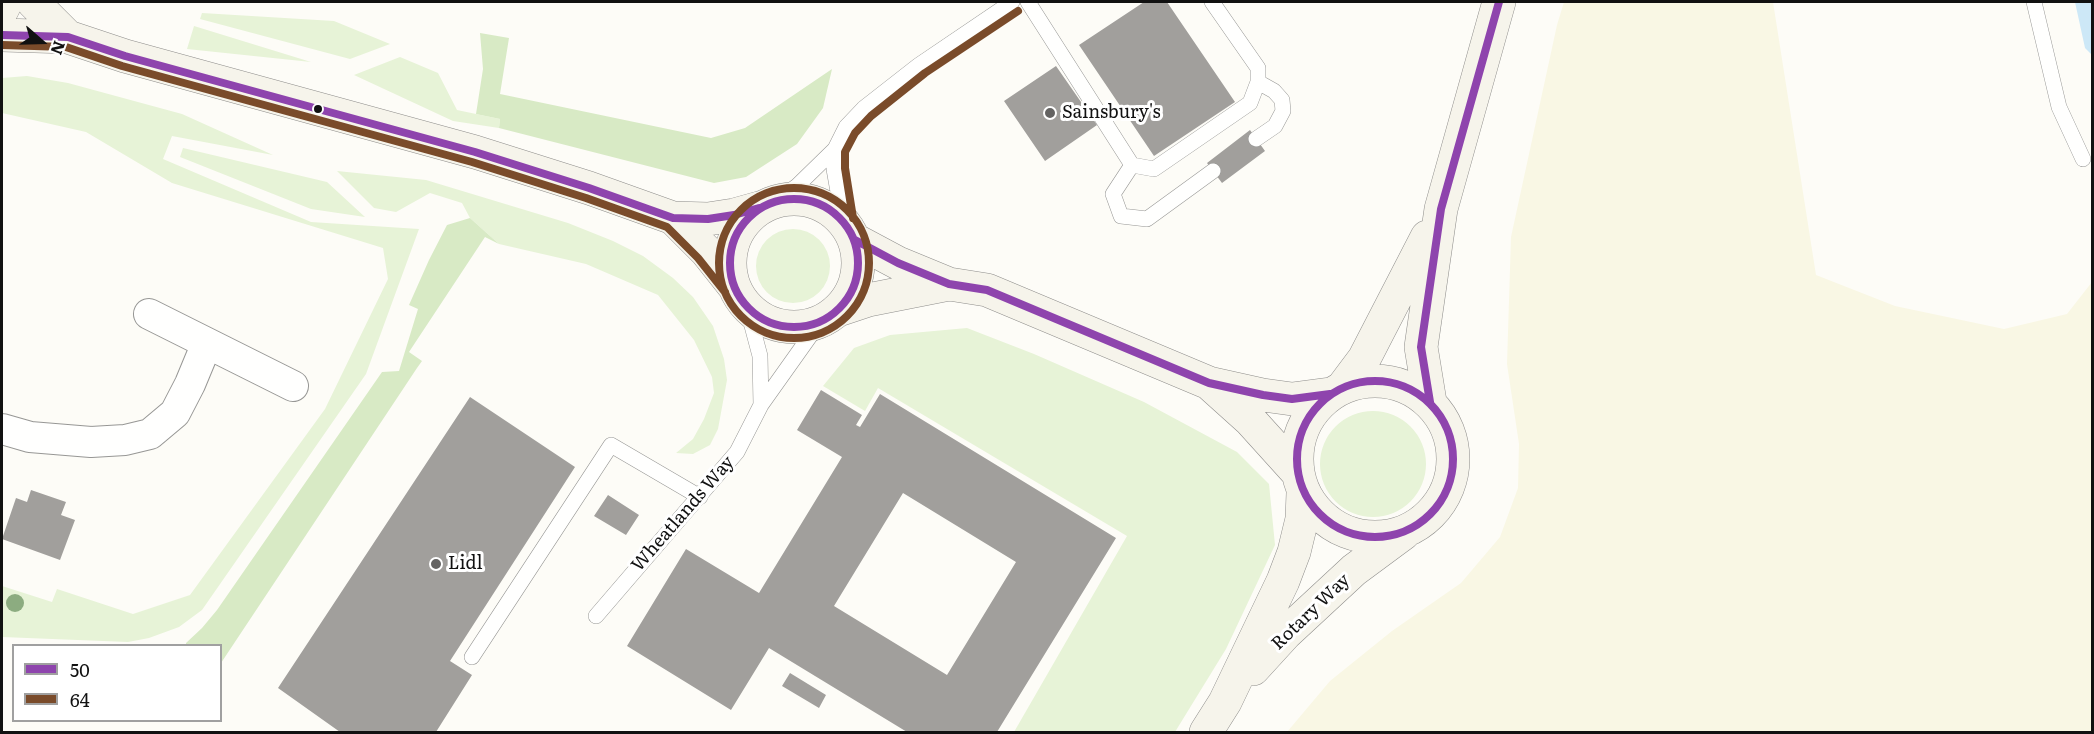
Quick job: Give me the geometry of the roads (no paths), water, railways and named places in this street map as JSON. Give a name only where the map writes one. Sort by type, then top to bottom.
[{"type":"street","points":[[2,10],[6,2]]},
{"type":"street","points":[[33,2],[68,37]]},
{"type":"street","points":[[1430,402],[1421,347],[1441,209],[1499,2]]},
{"type":"street","points":[[2,35],[68,37],[124,56],[475,152],[589,188],[673,218],[708,219],[734,215],[769,204],[801,198],[823,204],[849,230],[898,263],[949,284],[987,290],[1209,383],[1292,399],[1337,391],[1373,380],[1404,385],[1430,402],[1448,427],[1454,458],[1449,488],[1432,514],[1406,532],[1383,538],[1358,537],[1336,528],[1317,513],[1300,482],[1250,420],[1209,383]]},
{"type":"street","points":[[740,296],[730,273],[731,248],[740,227],[769,204]]},
{"type":"street","points":[[1300,482],[1296,450],[1302,429],[1313,409],[1337,391],[1369,351],[1441,209]]},
{"type":"street","points":[[673,218],[706,251],[755,314],[775,324],[798,327],[868,300],[949,284]]},
{"type":"street","points":[[829,316],[852,292],[858,271],[849,230]]},
{"type":"street","points":[[149,314],[293,386]]},
{"type":"street","points":[[2,429],[30,437],[91,442],[125,441],[150,434],[175,413],[207,343]]},
{"type":"street","name":"Rotary Way","points":[[1206,732],[1225,702],[1256,639],[1294,552],[1302,519],[1300,482]]},
{"type":"street","name":"Rotary Way","points":[[1225,702],[1284,634],[1354,570],[1406,532]]},
{"type":"lane","points":[[769,204],[797,186],[835,149],[846,127],[864,108],[919,64],[1012,2]]},
{"type":"lane","points":[[1028,2],[1132,165],[1154,168],[1250,103],[1258,82],[1258,68],[1212,2]]},
{"type":"lane","points":[[2034,2],[2059,106],[2083,159]]},
{"type":"lane","points":[[1256,139],[1275,126],[1282,111],[1282,100],[1274,91],[1258,82]]},
{"type":"lane","points":[[835,149],[834,169],[849,230]]},
{"type":"lane","points":[[1132,165],[1113,194],[1121,216],[1147,219],[1213,171]]},
{"type":"lane","name":"Wheatlands Way","points":[[740,296],[760,356],[761,405]]},
{"type":"lane","name":"Wheatlands Way","points":[[596,616],[737,452],[761,405],[829,316]]},
{"type":"lane","points":[[472,657],[611,445],[700,497]]},
{"type":"water","points":[[2075,2],[2092,2],[2092,55],[2085,48]]},
{"type":"place","name":"Sainsbury's","points":[[1050,113]]},
{"type":"place","name":"Lidl","points":[[436,564]]}]
